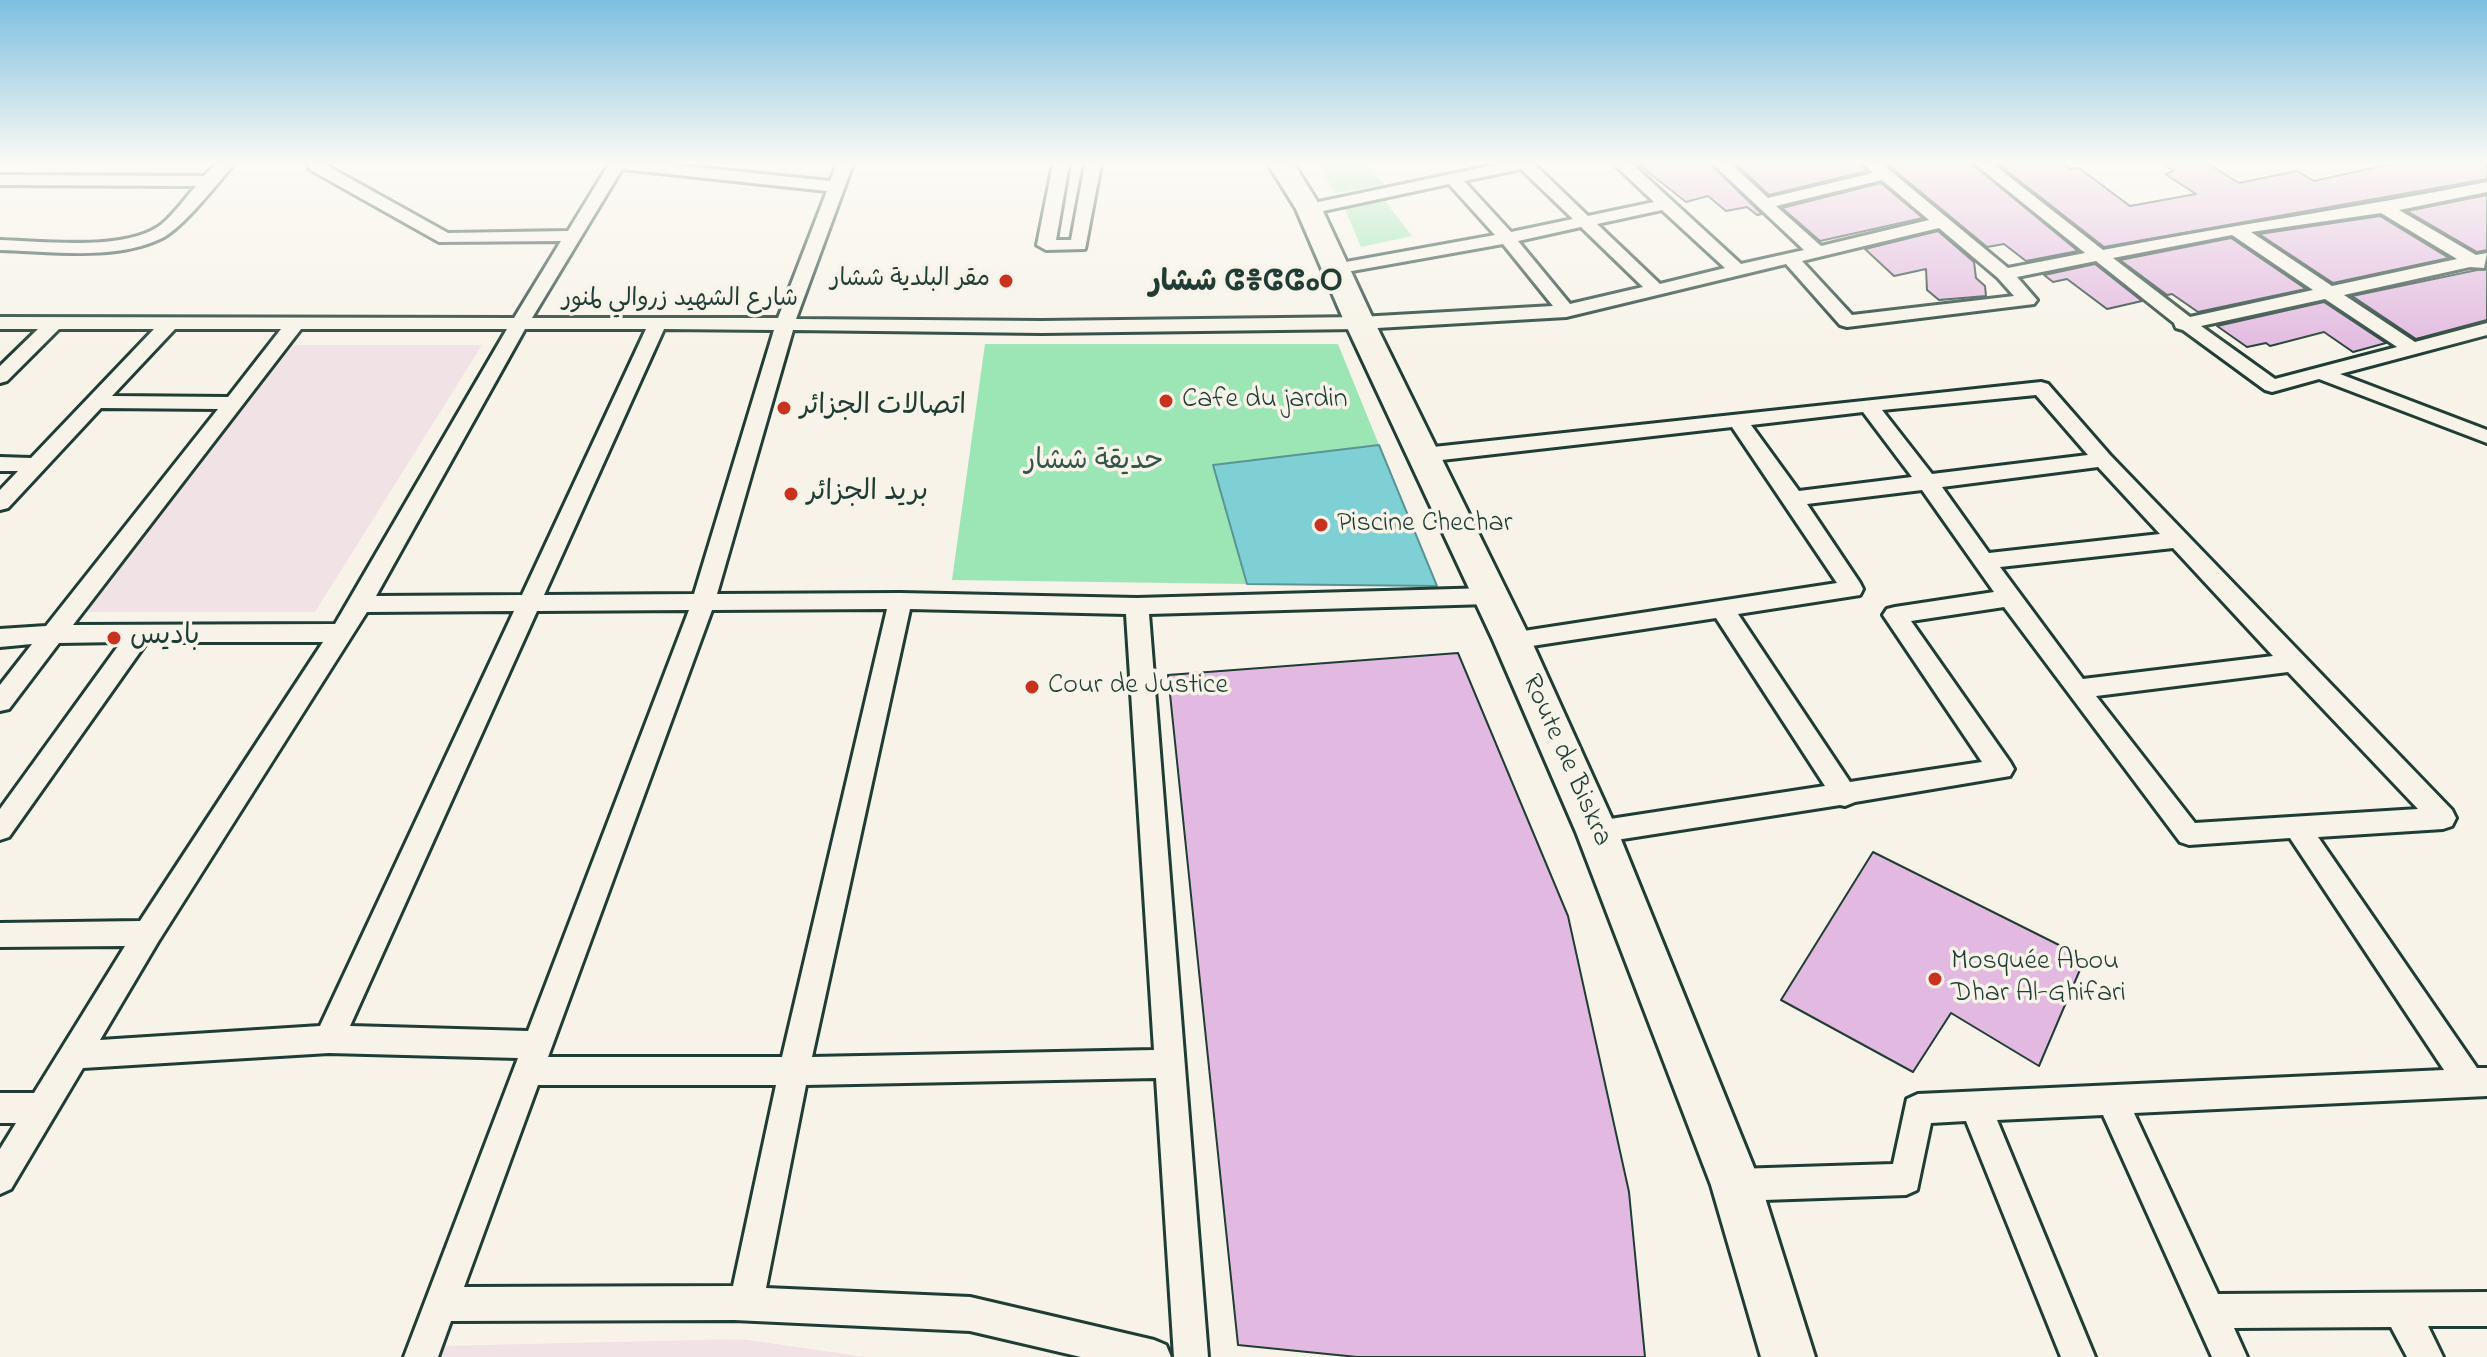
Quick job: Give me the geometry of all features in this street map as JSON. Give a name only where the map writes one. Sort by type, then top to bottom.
[{"type":"main road","name":"Route de Biskra","points":[[1316,227],[1512,640],[1597,832],[1736,1185],[1788,1357]]},
{"type":"street","points":[[0,245],[123,245],[145,241],[167,227]]},
{"type":"street","points":[[426,227],[445,238],[573,236]]},
{"type":"street","points":[[0,1178],[148,933],[360,604],[518,326],[578,227]]},
{"type":"street","points":[[421,1357],[703,603],[785,324],[822,227]]},
{"type":"street","points":[[1049,227],[1046,245],[1079,245],[1082,227]]},
{"type":"street","points":[[1497,227],[1566,311]]},
{"type":"street","points":[[1335,269],[1552,227]]},
{"type":"street","points":[[1591,227],[1656,290]]},
{"type":"street","points":[[1692,227],[1737,270]]},
{"type":"street","points":[[1791,227],[1815,250]]},
{"type":"street","name":"شارع الشهيد زروالي لمنور","points":[[0,323],[1042,327],[1360,323],[1566,311],[1815,250],[1923,227]]},
{"type":"street","points":[[1790,258],[1847,321],[2028,300],[2004,274],[1950,227]]},
{"type":"street","points":[[2065,227],[2183,324],[2272,386],[2487,329]]},
{"type":"street","points":[[2004,274],[2247,227]]},
{"type":"street","points":[[2419,227],[2483,263]]},
{"type":"street","points":[[2235,229],[2412,349]]},
{"type":"street","points":[[2183,324],[2329,290],[2483,263]]},
{"type":"street","points":[[0,377],[53,324]]},
{"type":"street","points":[[0,503],[169,324]]},
{"type":"street","points":[[0,702],[294,325]]},
{"type":"street","points":[[329,1039],[657,325]]},
{"type":"street","points":[[2320,373],[2487,437]]},
{"type":"street","points":[[1424,455],[1868,405],[2041,388],[2103,460],[2443,818],[2189,834],[2077,689],[1868,405]]},
{"type":"street","points":[[97,402],[234,403]]},
{"type":"street","points":[[1512,640],[1852,589],[1737,420]]},
{"type":"street","points":[[1793,499],[2103,460]]},
{"type":"street","points":[[0,464],[34,465]]},
{"type":"street","points":[[1983,561],[2178,540]]},
{"type":"street","points":[[360,604],[900,601],[1137,606],[1489,596]]},
{"type":"street","points":[[1597,832],[1845,796],[2001,769],[1895,615],[2010,598]]},
{"type":"street","points":[[746,1304],[794,1071],[900,601]]},
{"type":"street","points":[[1137,606],[1191,1357]]},
{"type":"street","points":[[1722,609],[1845,796]]},
{"type":"street","points":[[0,638],[53,634],[342,633]]},
{"type":"street","points":[[0,829],[140,634]]},
{"type":"street","points":[[2077,689],[2293,662]]},
{"type":"street","points":[[2297,827],[2479,1082]]},
{"type":"street","points":[[0,935],[148,933]]},
{"type":"street","points":[[75,1055],[329,1039],[534,1058],[794,1071],[1169,1064]]},
{"type":"street","points":[[1736,1185],[1906,1179],[1918,1109],[2479,1082]]},
{"type":"street","points":[[2112,1100],[2230,1357]]},
{"type":"street","points":[[1976,1107],[2078,1357]]},
{"type":"street","points":[[0,1108],[41,1108]]},
{"type":"street","points":[[442,1304],[746,1304],[970,1314],[1154,1357]]},
{"type":"street","points":[[2400,1309],[2426,1357]]},
{"type":"street","points":[[2209,1311],[2487,1309]]},
{"type":"shaded area","points":[[288,345],[482,345],[315,612],[79,612]]},
{"type":"shaded area","points":[[741,1339],[866,1357],[435,1357],[439,1346]]},
{"type":"green space","points":[[1353,227],[1405,227],[1412,236],[1361,247]]},
{"type":"green space","name":"حديقة ششار","points":[[985,344],[1338,344],[1379,445],[1214,465],[1247,584],[952,580]]},
{"type":"water","name":"Piscine Chechar","points":[[1379,445],[1437,586],[1247,584],[1213,465]]},
{"type":"building","points":[[1804,227],[1881,227],[1820,241]]},
{"type":"building","points":[[1963,227],[2049,227],[2078,251],[2026,261],[2004,244],[1987,247]]},
{"type":"building","points":[[2079,227],[2215,227],[2104,247]]},
{"type":"building","points":[[2304,227],[2399,227],[2449,258],[2333,283],[2259,234]]},
{"type":"building","points":[[2435,227],[2487,227],[2487,250],[2477,252]]},
{"type":"building","points":[[1938,231],[1974,262],[1976,278],[1985,286],[1986,296],[1939,300],[1927,290],[1926,269],[1894,276],[1865,249]]},
{"type":"building","points":[[2231,238],[2306,289],[2198,312],[2172,294],[2167,295],[2120,260]]},
{"type":"building","points":[[2095,264],[2142,301],[2107,309],[2067,279],[2053,282],[2044,275]]},
{"type":"building","points":[[2487,268],[2487,320],[2416,339],[2352,296]]},
{"type":"building","points":[[2324,302],[2386,343],[2353,352],[2324,332],[2270,346],[2266,343],[2247,347],[2217,326]]},
{"type":"building","points":[[1458,653],[1568,916],[1629,1192],[1645,1357],[1357,1357],[1238,1345],[1168,675]]},
{"type":"building","name":"Mosquée Abou Dhar Al-Ghifari","points":[[1873,852],[2085,958],[2039,1066],[1951,1013],[1913,1072],[1781,1000]]},
{"type":"place","name":"مقر البلدية ششار","points":[[1006,281]]},
{"type":"place","name":"Cafe du jardin","points":[[1166,401]]},
{"type":"place","name":"اتصالات الجزائر","points":[[784,408]]},
{"type":"place","name":"بريد الجزائر","points":[[791,494]]},
{"type":"place","name":"Piscine Chechar","points":[[1321,525]]},
{"type":"place","name":"باديس","points":[[114,638]]},
{"type":"place","name":"Cour de Justice","points":[[1032,687]]},
{"type":"place","name":"Mosquée Abou Dhar Al-Ghifari","points":[[1935,979]]},
{"type":"district","name":"ششار ⵛⴻⵛⵛⴰⵔ","points":[[1246,285]]}]
